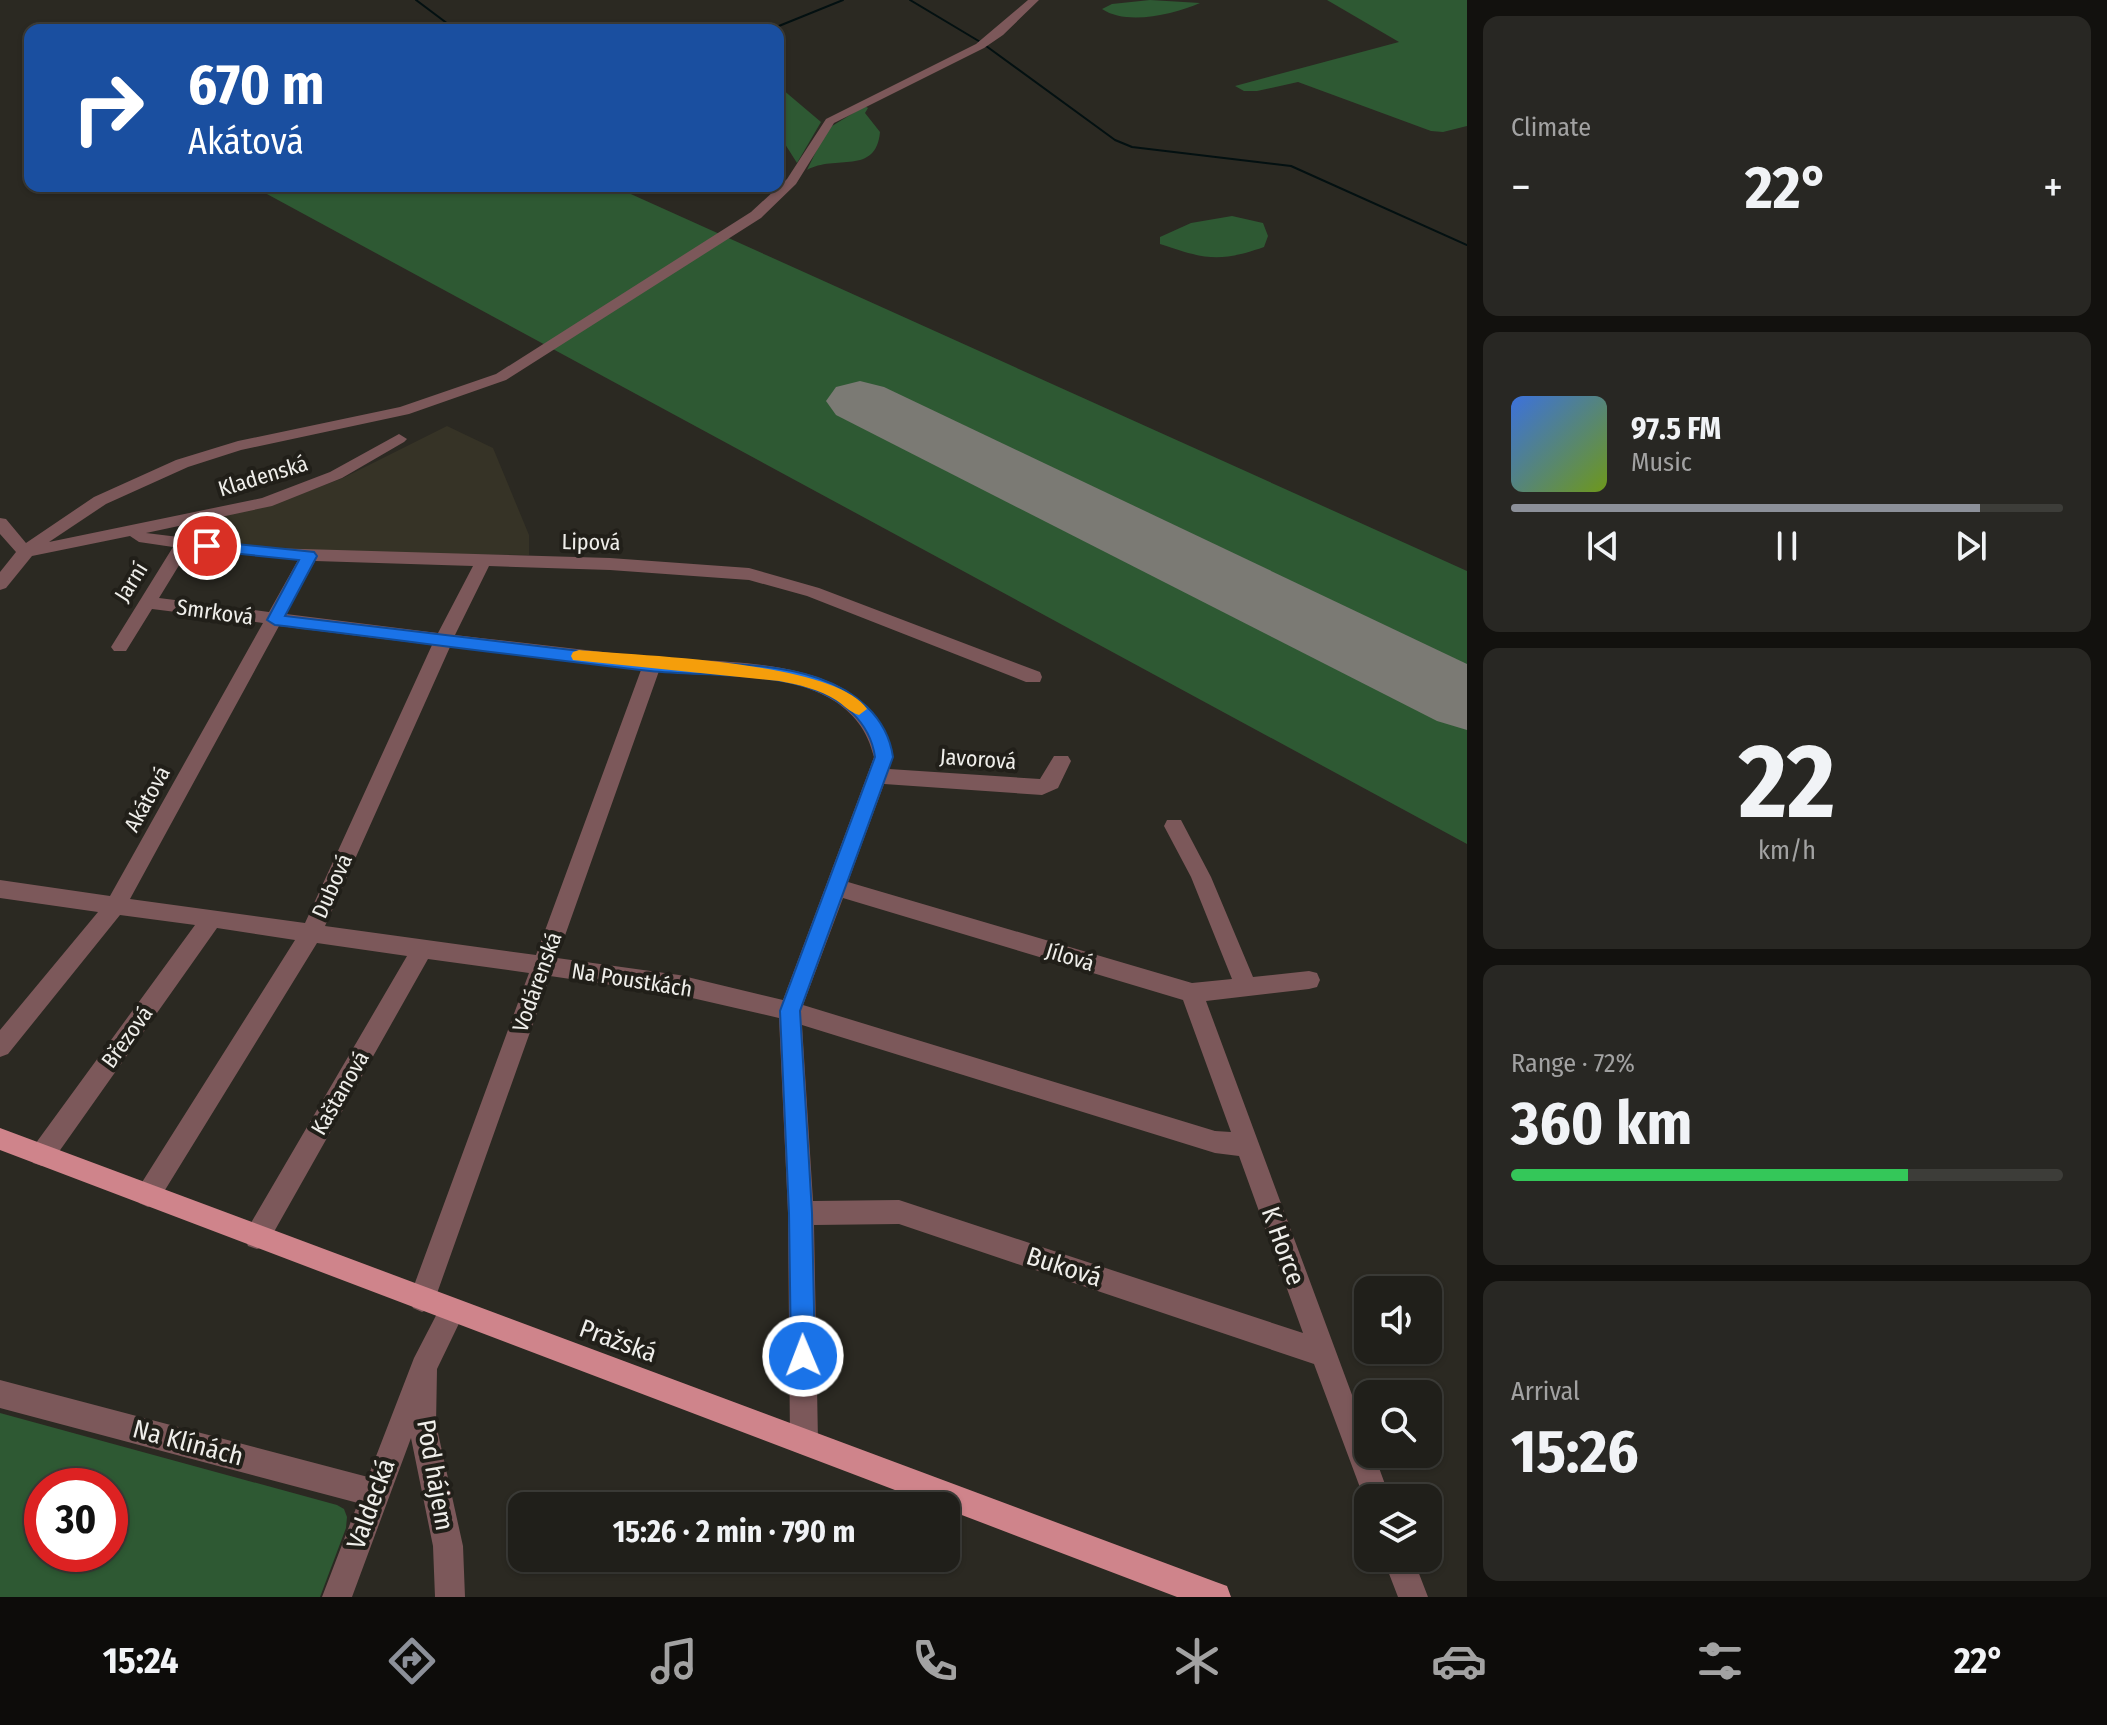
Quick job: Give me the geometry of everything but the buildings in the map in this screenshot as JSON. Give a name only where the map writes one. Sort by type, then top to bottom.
[{"type":"main road","name":"Pražská","points":[[0,1139],[1216,1597]]},
{"type":"street","points":[[784,189],[830,121],[980,46],[999,33],[1034,0]]},
{"type":"street","points":[[0,584],[13,544],[74,517],[119,491],[184,463],[235,447],[407,412],[458,397],[501,377],[756,215],[780,192]]},
{"type":"street","name":"Kladenská","points":[[13,544],[83,542],[266,502],[336,475],[399,439]]},
{"type":"street","points":[[74,517],[71,532],[83,542]]},
{"type":"street","points":[[0,523],[13,544]]},
{"type":"street","name":"Lipová","points":[[135,530],[139,537],[309,556],[678,567],[749,574],[813,592],[1033,677]]},
{"type":"street","name":"Jarní","points":[[120,647],[184,543]]},
{"type":"street","name":"Akátová","points":[[0,1047],[115,906],[309,556]]},
{"type":"street","name":"Dubová","points":[[148,1195],[311,933],[444,639],[484,560]]},
{"type":"street","name":"Smrková","points":[[147,602],[652,665],[779,675],[813,683],[842,695],[863,712],[881,738],[884,757],[790,1011],[801,1213],[804,1441]]},
{"type":"street","name":"Vodárenská","points":[[422,1299],[652,665]]},
{"type":"street","name":"Javorová","points":[[877,776],[1042,787],[1051,783],[1061,761]]},
{"type":"street","points":[[1174,826],[1201,877],[1246,987]]},
{"type":"street","name":"Jílová","points":[[836,887],[1192,993],[1309,980]]},
{"type":"street","name":"Na Poustkách","points":[[0,889],[679,985],[790,1011],[1215,1142],[1247,1145]]},
{"type":"street","name":"Březová","points":[[42,1155],[212,918]]},
{"type":"street","name":"Kaštanová","points":[[257,1237],[422,949]]},
{"type":"street","name":"K Horce","points":[[1192,993],[1371,1484]]},
{"type":"street","name":"Buková","points":[[801,1213],[899,1212],[1322,1353]]},
{"type":"street","name":"Pod hájem","points":[[450,1597],[448,1546],[422,1424],[424,1368],[452,1311]]},
{"type":"street","name":"Valdecká","points":[[337,1597],[424,1368]]},
{"type":"street","name":"Na Klínách","points":[[0,1394],[376,1493]]},
{"type":"street","points":[[1403,1572],[1413,1597]]},
{"type":"shaded area","points":[[447,426],[493,448],[529,535],[529,555],[323,553],[212,545],[207,520],[274,504],[343,478]]},
{"type":"green space","points":[[1150,0],[1200,3],[1164,14],[1137,17],[1124,17],[1102,9],[1112,4]]},
{"type":"green space","points":[[1327,0],[1467,0],[1467,126],[1443,132],[1431,131],[1298,82],[1257,91],[1244,91],[1235,86],[1399,42]]},
{"type":"green space","points":[[784,91],[821,122],[797,163],[784,142]]},
{"type":"green space","points":[[865,106],[868,108],[865,113],[880,132],[877,146],[871,154],[852,162],[807,170],[827,129]]},
{"type":"green space","points":[[263,192],[626,192],[1467,571],[1467,844]]},
{"type":"green space","points":[[1232,216],[1263,223],[1268,236],[1264,247],[1212,257],[1160,244],[1160,237],[1191,223]]},
{"type":"green space","points":[[0,1413],[344,1509],[346,1528],[320,1597],[0,1597]]},
{"type":"waterway","points":[[416,0],[448,24]]},
{"type":"waterway","points":[[784,24],[843,0]]},
{"type":"waterway","points":[[910,0],[982,43],[1115,140],[1132,147],[1291,166],[1467,245]]},
{"type":"runway","points":[[860,401],[1467,700]]},
{"type":"slow traffic","points":[[579,656],[779,675],[813,683],[842,695],[859,709]]},
{"type":"route","points":[[207,546],[309,556],[275,620],[652,665],[779,675],[813,683],[842,695],[863,712],[881,738],[884,757],[790,1011],[801,1213],[803,1356]]}]
